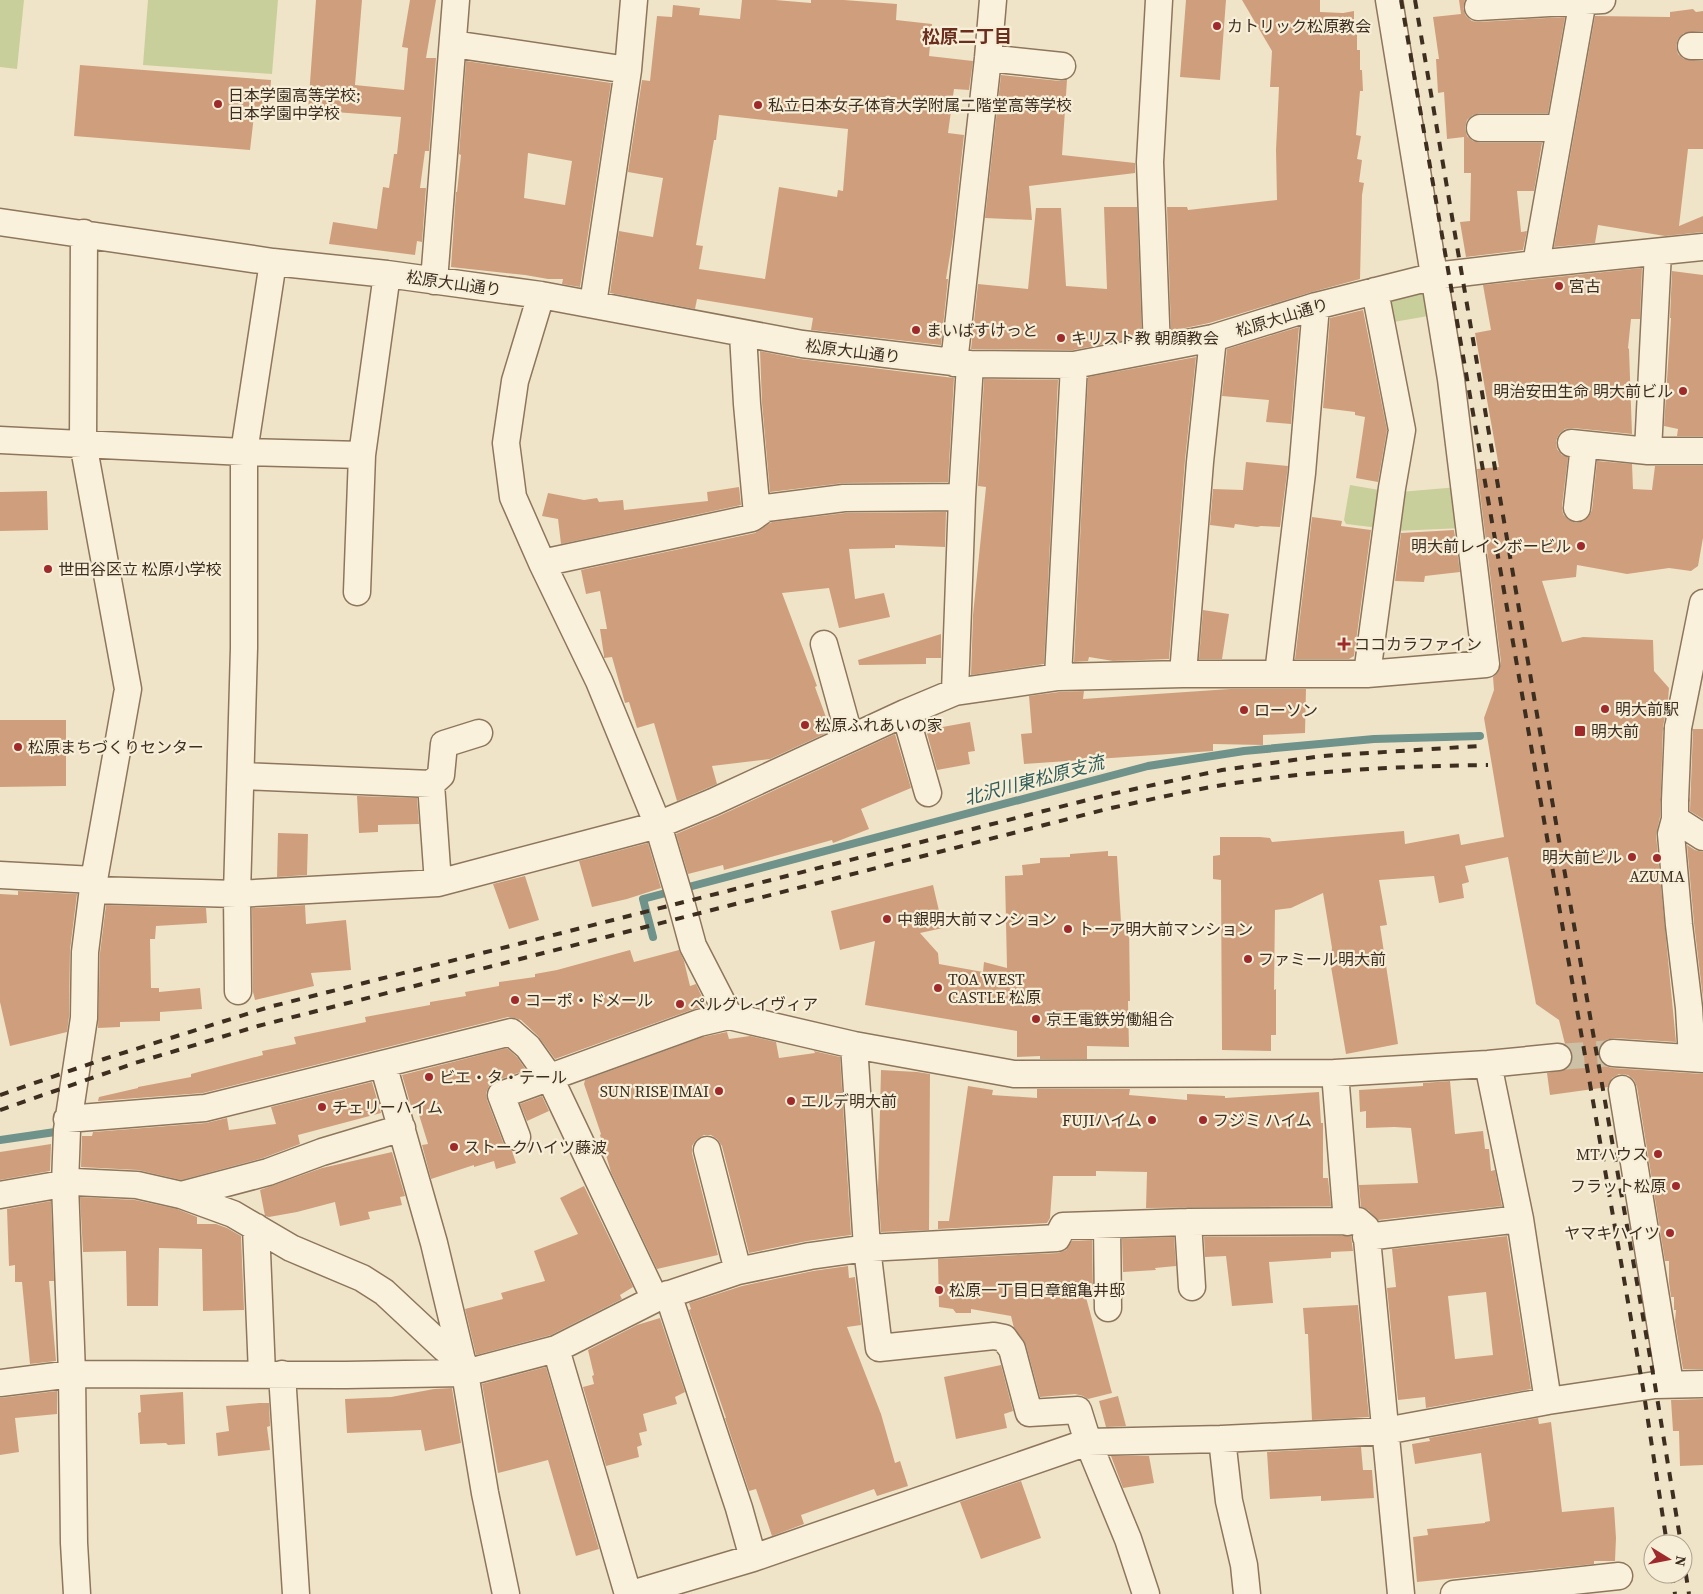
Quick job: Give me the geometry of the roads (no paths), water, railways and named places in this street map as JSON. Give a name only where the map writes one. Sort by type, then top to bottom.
[{"type":"street","points":[[434,281],[456,0]]},
{"type":"street","points":[[593,304],[628,70],[634,0]]},
{"type":"street","points":[[955,692],[962,497],[962,364],[993,0]]},
{"type":"street","points":[[1157,349],[1150,162],[1159,0]]},
{"type":"street","points":[[0,875],[93,885],[237,894],[438,883],[658,825],[713,802],[904,713],[955,692],[1058,677],[1182,674],[1367,674],[1486,664],[1451,379],[1388,0]]},
{"type":"street","points":[[1478,7],[1589,1],[1560,128],[1536,264]]},
{"type":"street","points":[[453,44],[628,70]]},
{"type":"street","points":[[988,58],[1062,66]]},
{"type":"street","points":[[1480,128],[1560,128]]},
{"type":"street","name":"松原大山通り","points":[[0,222],[273,262],[387,274],[541,295],[802,344],[962,364],[1074,365],[1213,338],[1316,306],[1435,276],[1703,247]]},
{"type":"street","points":[[77,1594],[74,1543],[72,1374],[65,1184],[67,1119],[84,1018],[85,952],[93,885],[128,689],[83,444],[84,233]]},
{"type":"street","points":[[1648,450],[1658,252]]},
{"type":"street","points":[[238,991],[237,894],[242,776],[244,648],[244,452],[273,262]]},
{"type":"street","points":[[357,592],[362,455],[387,274]]},
{"type":"street","points":[[1367,674],[1392,488],[1402,430],[1375,291]]},
{"type":"street","points":[[541,295],[515,381],[506,443],[513,497],[542,563],[599,681],[658,825],[692,946],[729,1016]]},
{"type":"street","points":[[1278,674],[1302,472],[1316,306]]},
{"type":"street","points":[[743,334],[757,514]]},
{"type":"street","points":[[1182,674],[1200,462],[1213,338]]},
{"type":"street","points":[[1058,677],[1074,365]]},
{"type":"street","points":[[0,440],[244,452],[362,455]]},
{"type":"street","points":[[1577,508],[1578,444],[1648,450],[1703,451]]},
{"type":"street","points":[[542,563],[752,518],[766,508],[844,498],[962,497]]},
{"type":"street","points":[[1614,1053],[1698,1058],[1689,1008],[1671,834],[1675,810],[1678,728],[1703,603]]},
{"type":"street","points":[[824,644],[850,738]]},
{"type":"street","points":[[904,713],[928,793]]},
{"type":"street","points":[[242,776],[431,784],[442,775],[444,744],[479,734]]},
{"type":"street","points":[[431,784],[438,883]]},
{"type":"street","points":[[1675,810],[1703,837]]},
{"type":"street","points":[[517,1137],[501,1095],[699,1023],[729,1016],[854,1045],[1014,1074],[1334,1073],[1488,1064],[1558,1057]]},
{"type":"street","points":[[67,1119],[205,1108],[511,1032],[528,1047],[550,1078],[662,1296],[738,1508],[753,1558]]},
{"type":"street","points":[[854,1045],[867,1248],[879,1348],[994,1336],[1004,1338],[1012,1349],[1029,1413],[1078,1410],[1088,1442],[1128,1539],[1146,1594]]},
{"type":"street","points":[[383,1064],[434,1243],[464,1368],[485,1492],[506,1594]]},
{"type":"street","points":[[1488,1064],[1520,1219],[1548,1401]]},
{"type":"street","points":[[1334,1073],[1385,1431],[1401,1594]]},
{"type":"street","points":[[1622,1090],[1670,1384]]},
{"type":"street","points":[[181,1195],[268,1172],[322,1152],[402,1128]]},
{"type":"street","points":[[707,1150],[738,1271]]},
{"type":"street","points":[[0,1195],[74,1182],[137,1185],[181,1195],[233,1214],[291,1248],[362,1278],[384,1292],[464,1368]]},
{"type":"street","points":[[0,1383],[72,1374],[346,1375],[464,1368],[556,1349],[662,1296],[738,1271],[810,1256],[867,1248],[1057,1238],[1063,1226],[1188,1222],[1357,1230],[1520,1219]]},
{"type":"street","points":[[1188,1222],[1192,1286]]},
{"type":"street","points":[[1107,1225],[1108,1308]]},
{"type":"street","points":[[256,1227],[296,1594]]},
{"type":"street","points":[[556,1349],[628,1594]]},
{"type":"street","points":[[632,1594],[753,1558],[1088,1442],[1222,1439],[1385,1431],[1548,1401],[1670,1384],[1703,1384]]},
{"type":"street","points":[[1222,1439],[1229,1501],[1244,1564],[1247,1594]]},
{"type":"street","points":[[1454,1594],[1619,1576]]},
{"type":"waterway","name":"北沢川東松原支流","points":[[653,937],[643,899],[1148,766],[1244,751],[1374,739],[1480,736]]},
{"type":"waterway","name":"北沢川東松原支流","points":[[0,1140],[62,1131]]},
{"type":"tunnel","points":[[1558,1057],[1613,1053]]},
{"type":"railway","points":[[1401,0],[1643,1388],[1665,1534]]},
{"type":"railway","points":[[1415,0],[1679,1534]]},
{"type":"railway","points":[[0,1095],[104,1059],[269,1007],[1107,795],[1222,770],[1322,756],[1479,746]]},
{"type":"railway","points":[[0,1110],[135,1063],[258,1026],[1111,808],[1211,787],[1314,773],[1383,768],[1488,765]]},
{"type":"railway","points":[[1674,1584],[1675,1594]]},
{"type":"railway","points":[[1687,1584],[1689,1594]]},
{"type":"place","name":"カトリック松原教会","points":[[1217,26]]},
{"type":"place","name":"日本学園高等学校; 日本学園中学校","points":[[218,104]]},
{"type":"place","name":"私立日本女子体育大学附属二階堂高等学校","points":[[758,105]]},
{"type":"place","name":"宮古","points":[[1559,286]]},
{"type":"place","name":"まいばすけっと","points":[[916,330]]},
{"type":"place","name":"キリスト教 朝顔教会","points":[[1061,338]]},
{"type":"place","name":"明治安田生命 明大前ビル","points":[[1683,391]]},
{"type":"place","name":"明大前レインボービル","points":[[1581,546]]},
{"type":"place","name":"世田谷区立 松原小学校","points":[[48,569]]},
{"type":"place","name":"ココカラファイン","points":[[1344,644]]},
{"type":"place","name":"明大前駅","points":[[1605,709]]},
{"type":"place","name":"ローソン","points":[[1244,710]]},
{"type":"place","name":"松原ふれあいの家","points":[[805,725]]},
{"type":"place","name":"明大前","points":[[1580,731]]},
{"type":"place","name":"松原まちづくりセンター","points":[[18,747]]},
{"type":"place","name":"明大前ビル","points":[[1632,857]]},
{"type":"place","name":"AZUMA","points":[[1657,858]]},
{"type":"place","name":"中銀明大前マンション","points":[[887,919]]},
{"type":"place","name":"トーア明大前マンション","points":[[1068,929]]},
{"type":"place","name":"ファミール明大前","points":[[1248,959]]},
{"type":"place","name":"TOA WEST CASTLE 松原","points":[[938,988]]},
{"type":"place","name":"コーポ・ドメール","points":[[515,1000]]},
{"type":"place","name":"ペルグレイヴィア","points":[[680,1004]]},
{"type":"place","name":"京王電鉄労働組合","points":[[1036,1019]]},
{"type":"place","name":"ビエ・タ・テール","points":[[429,1077]]},
{"type":"place","name":"SUN RISE IMAI","points":[[719,1091]]},
{"type":"place","name":"エルデ明大前","points":[[791,1101]]},
{"type":"place","name":"チェリーハイム","points":[[322,1107]]},
{"type":"place","name":"FUJIハイム","points":[[1152,1120]]},
{"type":"place","name":"フジミ ハイム","points":[[1203,1120]]},
{"type":"place","name":"ストークハイツ藤波","points":[[454,1147]]},
{"type":"place","name":"MTハウス","points":[[1658,1154]]},
{"type":"place","name":"フラット松原","points":[[1676,1186]]},
{"type":"place","name":"ヤマキハイツ","points":[[1670,1233]]},
{"type":"place","name":"松原一丁目日章館亀井邸","points":[[939,1290]]},
{"type":"district","name":"松原二丁目","points":[[967,36]]}]
